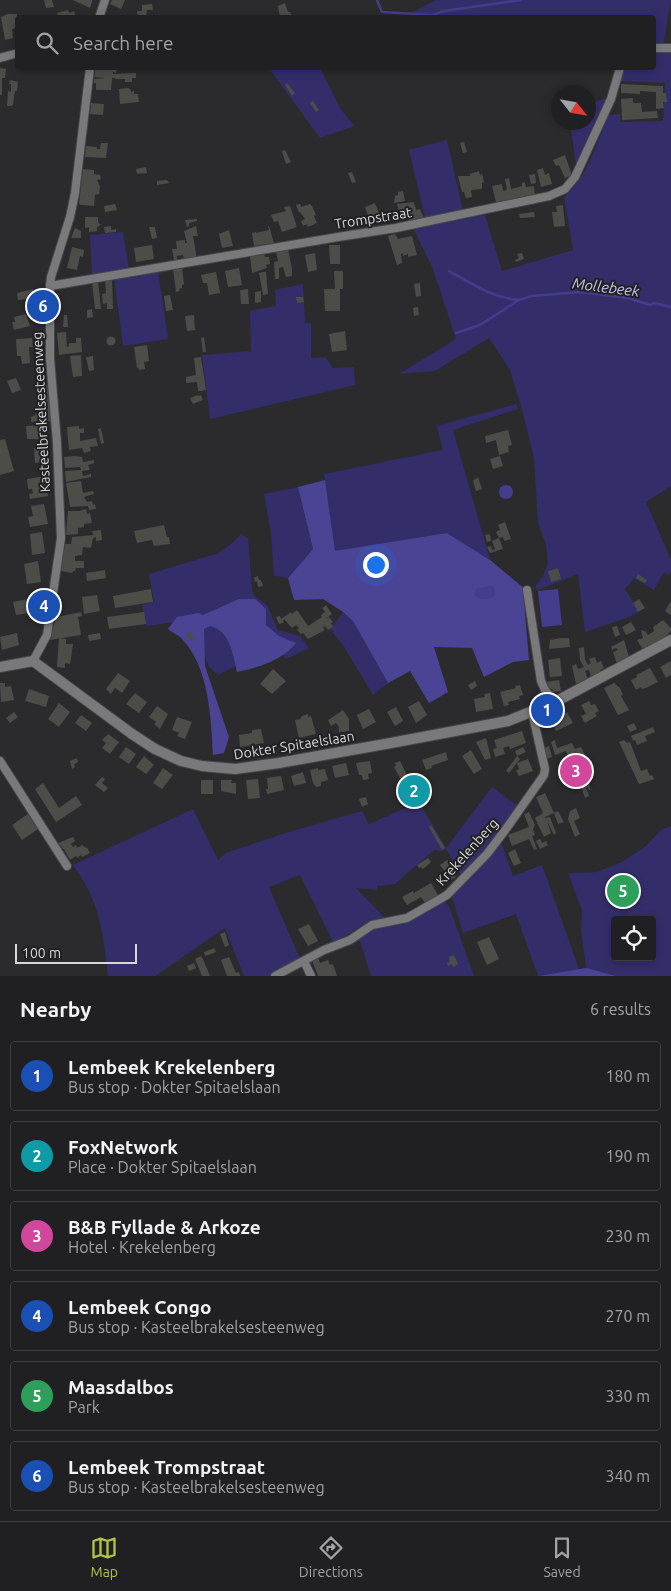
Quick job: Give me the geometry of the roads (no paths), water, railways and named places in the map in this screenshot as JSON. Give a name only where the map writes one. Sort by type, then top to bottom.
[{"type":"street","points":[[100,15],[105,0]]},
{"type":"street","points":[[656,48],[671,48]]},
{"type":"street","points":[[0,58],[15,54]]},
{"type":"street","name":"Kasteelbrakelsesteenweg","points":[[33,661],[47,635],[61,538],[57,443],[50,358],[50,286],[75,193],[90,70]]},
{"type":"street","name":"Trompstraat","points":[[50,286],[383,231],[549,196],[565,189],[575,178],[610,99],[619,70]]},
{"type":"street","points":[[527,590],[541,680],[545,690],[555,702]]},
{"type":"street","name":"Dokter Spitaelslaan","points":[[33,661],[132,734],[156,749],[202,766],[235,769],[279,764],[508,721],[555,702],[671,640]]},
{"type":"street","points":[[0,668],[33,661]]},
{"type":"street","name":"Krekelenberg","points":[[275,976],[324,950],[350,940],[372,925],[407,918],[422,910],[447,895],[471,871],[506,829],[544,776],[545,769],[532,712]]},
{"type":"street","points":[[0,761],[67,866]]},
{"type":"street","points":[[304,961],[311,976]]},
{"type":"waterway","points":[[377,0],[382,12],[432,15],[444,11],[521,0]]},
{"type":"waterway","points":[[449,271],[491,293],[519,300]]},
{"type":"waterway","name":"Mollebeek","points":[[456,333],[480,325],[519,300],[532,296],[580,292],[628,298],[650,305],[654,303],[671,307]]},
{"type":"place","name":"Lembeek Trompstraat","points":[[43,306]]},
{"type":"place","name":"Lembeek Congo","points":[[44,606]]},
{"type":"place","name":"Lembeek Krekelenberg","points":[[547,710]]},
{"type":"place","name":"B&B Fyllade & Arkoze","points":[[576,771]]},
{"type":"place","name":"FoxNetwork","points":[[414,791]]},
{"type":"place","name":"Maasdalbos","points":[[623,891]]}]
